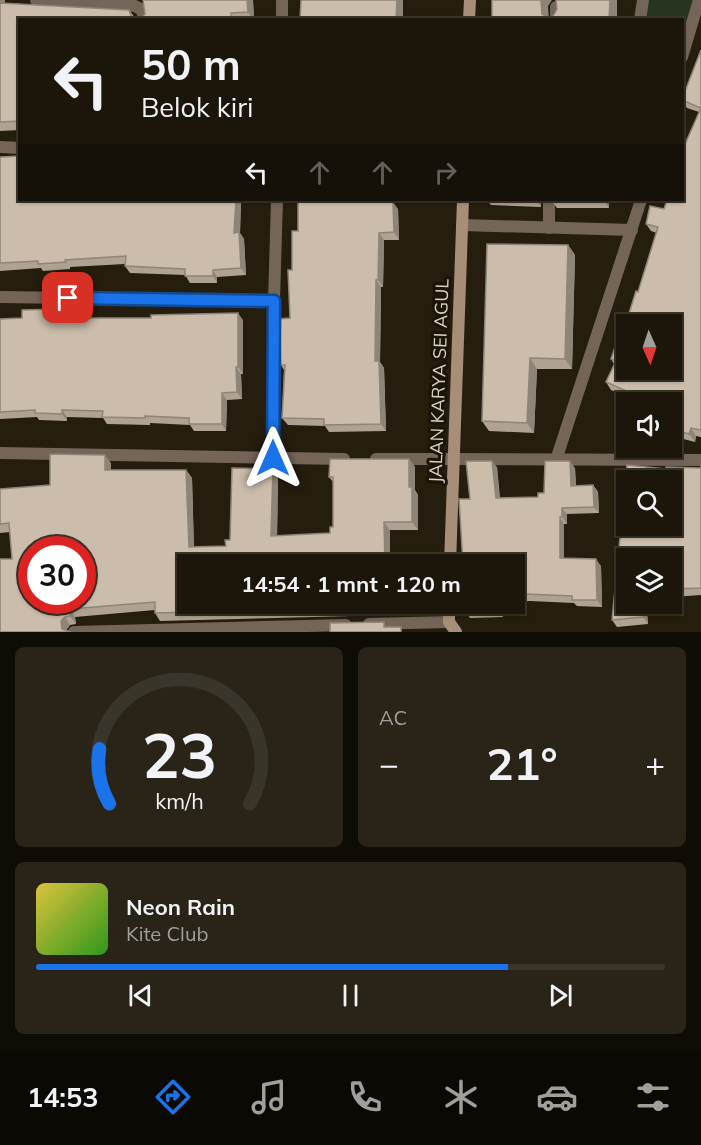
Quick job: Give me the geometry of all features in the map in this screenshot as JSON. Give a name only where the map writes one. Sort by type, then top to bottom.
[{"type":"main road","points":[[469,18],[470,0]]},
{"type":"main road","name":"JALAN KARYA SEI AGUL","points":[[450,554],[463,201]]},
{"type":"street","points":[[36,0],[135,6],[142,10],[144,18]]},
{"type":"street","points":[[282,0],[282,18]]},
{"type":"street","points":[[640,18],[643,0]]},
{"type":"street","points":[[684,50],[699,0]]},
{"type":"street","points":[[0,147],[18,148]]},
{"type":"street","points":[[273,458],[277,201]]},
{"type":"street","points":[[549,201],[549,228]]},
{"type":"street","points":[[556,460],[641,201]]},
{"type":"street","points":[[462,225],[632,231]]},
{"type":"street","points":[[0,297],[274,301]]},
{"type":"street","points":[[0,453],[357,459],[701,460]]},
{"type":"street","points":[[74,632],[453,627]]},
{"type":"green space","points":[[644,0],[696,0],[684,45],[684,18],[642,18]]},
{"type":"building","points":[[143,0],[247,0],[248,12],[231,13],[231,18],[141,18],[145,14]]},
{"type":"building","points":[[301,0],[397,0],[396,18],[300,18]]},
{"type":"building","points":[[492,0],[541,0],[542,14],[548,18],[492,18]]},
{"type":"building","points":[[556,0],[610,0],[609,18],[548,18],[553,16],[557,9]]},
{"type":"building","points":[[0,3],[129,10],[134,18],[18,18],[18,121],[0,122]]},
{"type":"building","points":[[701,50],[701,108],[684,101],[684,95]]},
{"type":"building","points":[[701,108],[701,430],[691,428],[689,434],[682,432],[682,392],[628,392],[606,382],[616,361],[616,380],[682,380],[682,314],[629,314],[658,227],[646,224],[650,206],[664,209],[667,201],[684,201],[684,146]]},
{"type":"building","points":[[18,156],[18,201],[236,201],[234,233],[239,232],[241,268],[213,270],[213,276],[185,276],[185,269],[125,266],[126,256],[38,264],[38,261],[0,263],[0,157]]},
{"type":"building","points":[[298,201],[393,202],[394,232],[379,233],[378,280],[376,280],[375,361],[379,361],[381,424],[324,425],[324,419],[282,418],[285,365],[281,365],[279,319],[290,318],[288,270],[292,270],[292,231],[298,231]]},
{"type":"building","points":[[487,244],[568,245],[565,359],[530,358],[527,423],[482,421]]},
{"type":"building","points":[[61,309],[61,318],[151,318],[151,315],[238,313],[237,392],[222,393],[222,424],[189,424],[189,418],[102,417],[103,411],[62,410],[62,414],[35,413],[35,410],[0,412],[0,319],[22,318],[22,310]]},
{"type":"building","points":[[616,344],[616,361],[611,359]]},
{"type":"building","points":[[50,454],[105,455],[105,470],[186,470],[189,547],[226,546],[225,540],[230,540],[232,468],[273,469],[271,536],[330,533],[330,527],[333,527],[333,477],[329,477],[330,459],[409,459],[412,522],[384,522],[385,554],[177,554],[177,612],[155,613],[155,602],[96,607],[96,536],[18,536],[18,614],[70,614],[61,621],[62,629],[71,632],[0,632],[0,559],[12,559],[9,523],[0,524],[0,489],[50,485]]},
{"type":"building","points":[[466,461],[492,461],[496,498],[538,497],[538,493],[544,493],[545,461],[570,461],[571,486],[593,485],[594,507],[562,508],[560,558],[596,559],[597,600],[572,600],[572,596],[525,594],[525,554],[462,554],[459,499],[470,499]]},
{"type":"building","points":[[627,465],[666,469],[666,467],[701,468],[701,588],[682,589],[682,548],[619,548],[620,536],[682,536],[682,470],[627,470]]},
{"type":"building","points":[[616,579],[616,614],[643,614],[643,617],[612,620]]},
{"type":"building","points":[[384,622],[384,627],[401,627],[401,632],[330,632],[330,623]]},
{"type":"route","points":[[68,298],[274,301],[273,458]]}]
